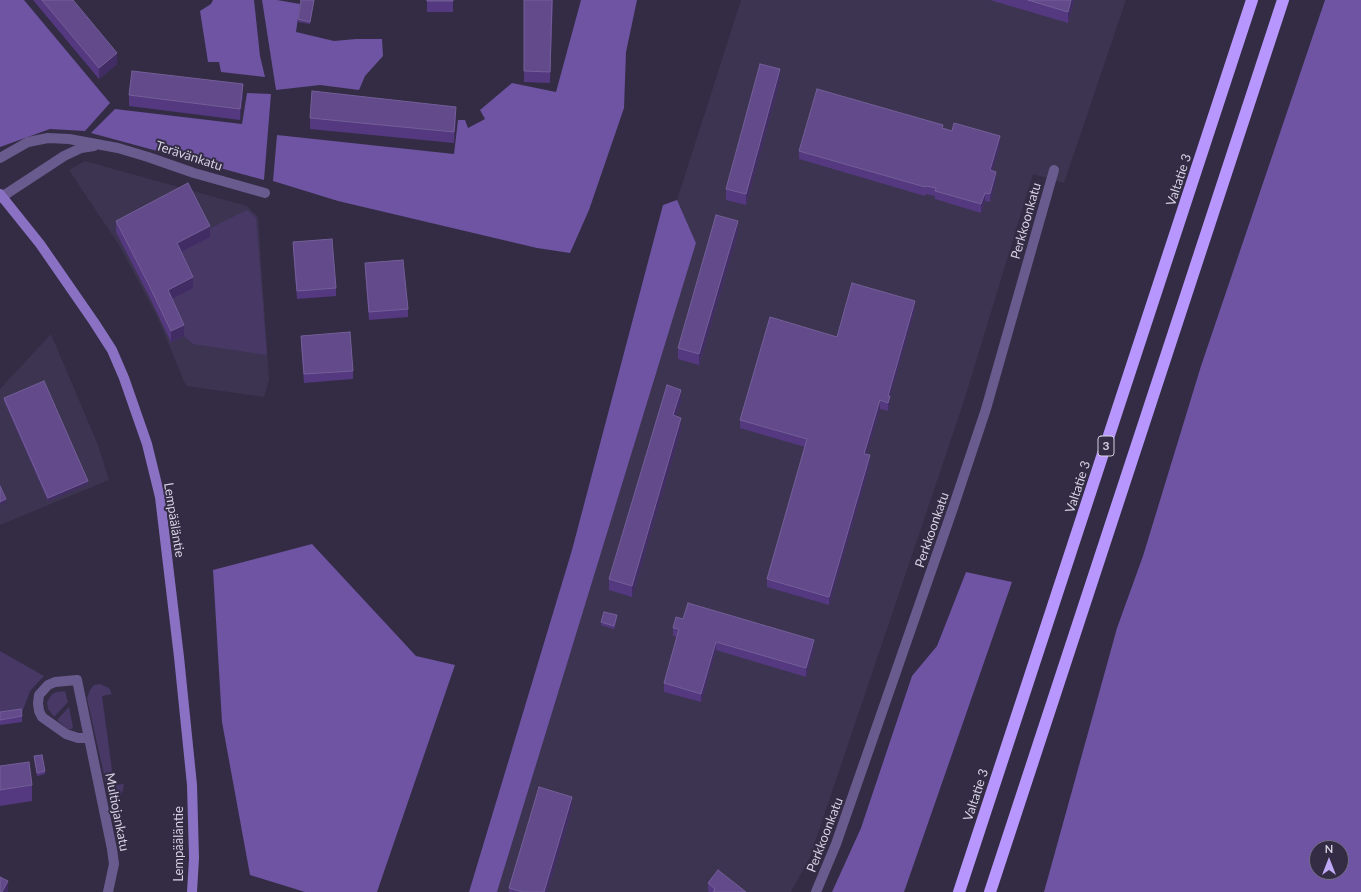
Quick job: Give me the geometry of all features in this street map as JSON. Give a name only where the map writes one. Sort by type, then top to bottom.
[{"type":"highway","name":"Valtatie 3","points":[[959,892],[1252,0]]},
{"type":"highway","name":"3","points":[[990,892],[1283,0]]},
{"type":"main road","name":"Lempääläntie","points":[[1,196],[40,244],[112,350],[124,378],[147,444],[160,497],[179,656],[192,785],[194,858],[192,892]]},
{"type":"street","name":"Terävänkatu","points":[[0,158],[28,142],[48,138],[69,139],[104,145],[148,157],[194,173],[265,192]]},
{"type":"street","name":"Terävänkatu","points":[[1,196],[64,156],[81,148],[104,145]]},
{"type":"street","name":"Perkkoonkatu","points":[[816,892],[836,844],[986,410],[1054,170]]},
{"type":"street","name":"Multiojankatu","points":[[89,738],[78,738],[66,734],[42,717],[39,711],[39,695],[48,684],[77,680],[112,849],[114,864],[108,892]]},
{"type":"shaded area","points":[[0,0],[24,0],[110,103],[85,131],[50,129],[0,147]]},
{"type":"shaded area","points":[[213,0],[254,0],[260,56],[265,77],[221,72],[219,62],[208,62],[200,11],[211,4]]},
{"type":"shaded area","points":[[262,0],[277,0],[300,4],[296,32],[334,41],[382,39],[383,56],[365,76],[359,90],[320,85],[276,90]]},
{"type":"shaded area","points":[[581,0],[637,0],[626,52],[624,108],[589,210],[570,253],[537,248],[338,201],[273,181],[277,135],[454,154],[458,120],[465,120],[468,128],[485,119],[480,110],[512,83],[556,92]]},
{"type":"shaded area","points":[[741,0],[1126,0],[1064,183],[1033,174],[964,401],[810,857],[791,892],[497,892],[696,243],[677,200]]},
{"type":"shaded area","points":[[1325,0],[1361,0],[1361,892],[1044,892],[1117,628],[1143,556],[1201,366]]},
{"type":"shaded area","points":[[247,93],[271,94],[264,180],[91,133],[115,109],[242,124]]},
{"type":"shaded area","points":[[85,161],[247,206],[258,217],[269,380],[264,397],[186,386],[157,316],[119,245],[69,170]]},
{"type":"shaded area","points":[[677,200],[696,243],[497,892],[469,892],[572,550],[663,205]]},
{"type":"shaded area","points":[[247,210],[256,218],[267,355],[193,344],[184,336],[168,301],[177,254],[210,237],[207,230]]},
{"type":"shaded area","points":[[51,334],[98,445],[109,480],[0,525],[0,389]]},
{"type":"shaded area","points":[[312,544],[416,656],[455,665],[377,892],[305,892],[250,875],[222,722],[213,570]]},
{"type":"shaded area","points":[[966,572],[1012,582],[904,892],[832,892],[861,828],[912,676],[937,646]]},
{"type":"shaded area","points":[[0,651],[44,676],[30,691],[22,713],[0,715]]},
{"type":"shaded area","points":[[100,684],[109,688],[112,694],[102,696],[114,785],[124,784],[120,796],[116,798],[112,798],[108,793],[87,698],[94,685]]},
{"type":"shaded area","points":[[65,691],[68,702],[54,717],[48,709],[47,702],[52,694]]},
{"type":"shaded area","points":[[69,707],[73,728],[71,729],[68,729],[57,720]]},
{"type":"building","points":[[42,0],[73,0],[117,53],[99,68]]},
{"type":"building","points":[[301,0],[314,0],[310,22],[298,19]]},
{"type":"building","points":[[453,0],[453,1],[427,1]]},
{"type":"building","points":[[524,0],[552,0],[550,72],[524,71]]},
{"type":"building","points":[[1028,0],[1071,0],[1068,12]]},
{"type":"building","points":[[760,64],[780,69],[746,194],[726,189]]},
{"type":"building","points":[[132,71],[243,84],[240,109],[129,95]]},
{"type":"building","points":[[817,89],[943,125],[942,128],[952,131],[954,123],[1000,136],[990,170],[996,172],[990,194],[985,193],[981,204],[935,191],[936,188],[925,187],[799,151]]},
{"type":"building","points":[[312,91],[456,107],[454,132],[310,118]]},
{"type":"building","points":[[188,183],[210,226],[177,243],[193,277],[168,290],[184,325],[171,331],[116,221]]},
{"type":"building","points":[[716,215],[738,221],[699,354],[678,348]]},
{"type":"building","points":[[332,239],[336,288],[297,291],[293,242]]},
{"type":"building","points":[[403,260],[408,309],[369,312],[365,263]]},
{"type":"building","points":[[852,283],[915,301],[888,396],[890,396],[888,403],[880,400],[864,454],[870,455],[829,597],[767,579],[807,439],[740,420],[770,317],[837,337]]},
{"type":"building","points":[[350,332],[353,371],[304,374],[301,336]]},
{"type":"building","points":[[44,381],[88,481],[48,498],[4,398]]},
{"type":"building","points":[[667,385],[681,390],[673,415],[681,418],[632,586],[609,579]]},
{"type":"building","points":[[0,486],[6,499],[0,502]]},
{"type":"building","points":[[688,603],[814,640],[806,668],[716,642],[701,694],[664,683],[679,629],[673,628],[676,617],[683,619]]},
{"type":"building","points":[[604,612],[617,615],[614,626],[601,622]]},
{"type":"building","points":[[21,709],[22,716],[0,720],[0,712]]},
{"type":"building","points":[[42,755],[45,771],[37,773],[34,756]]},
{"type":"building","points":[[29,762],[32,785],[0,790],[0,766]]},
{"type":"building","points":[[539,787],[572,797],[544,892],[523,892],[509,888]]},
{"type":"building","points":[[718,870],[746,892],[713,892],[715,889],[708,883]]},
{"type":"building","points":[[0,877],[8,881],[2,892],[0,892]]}]
